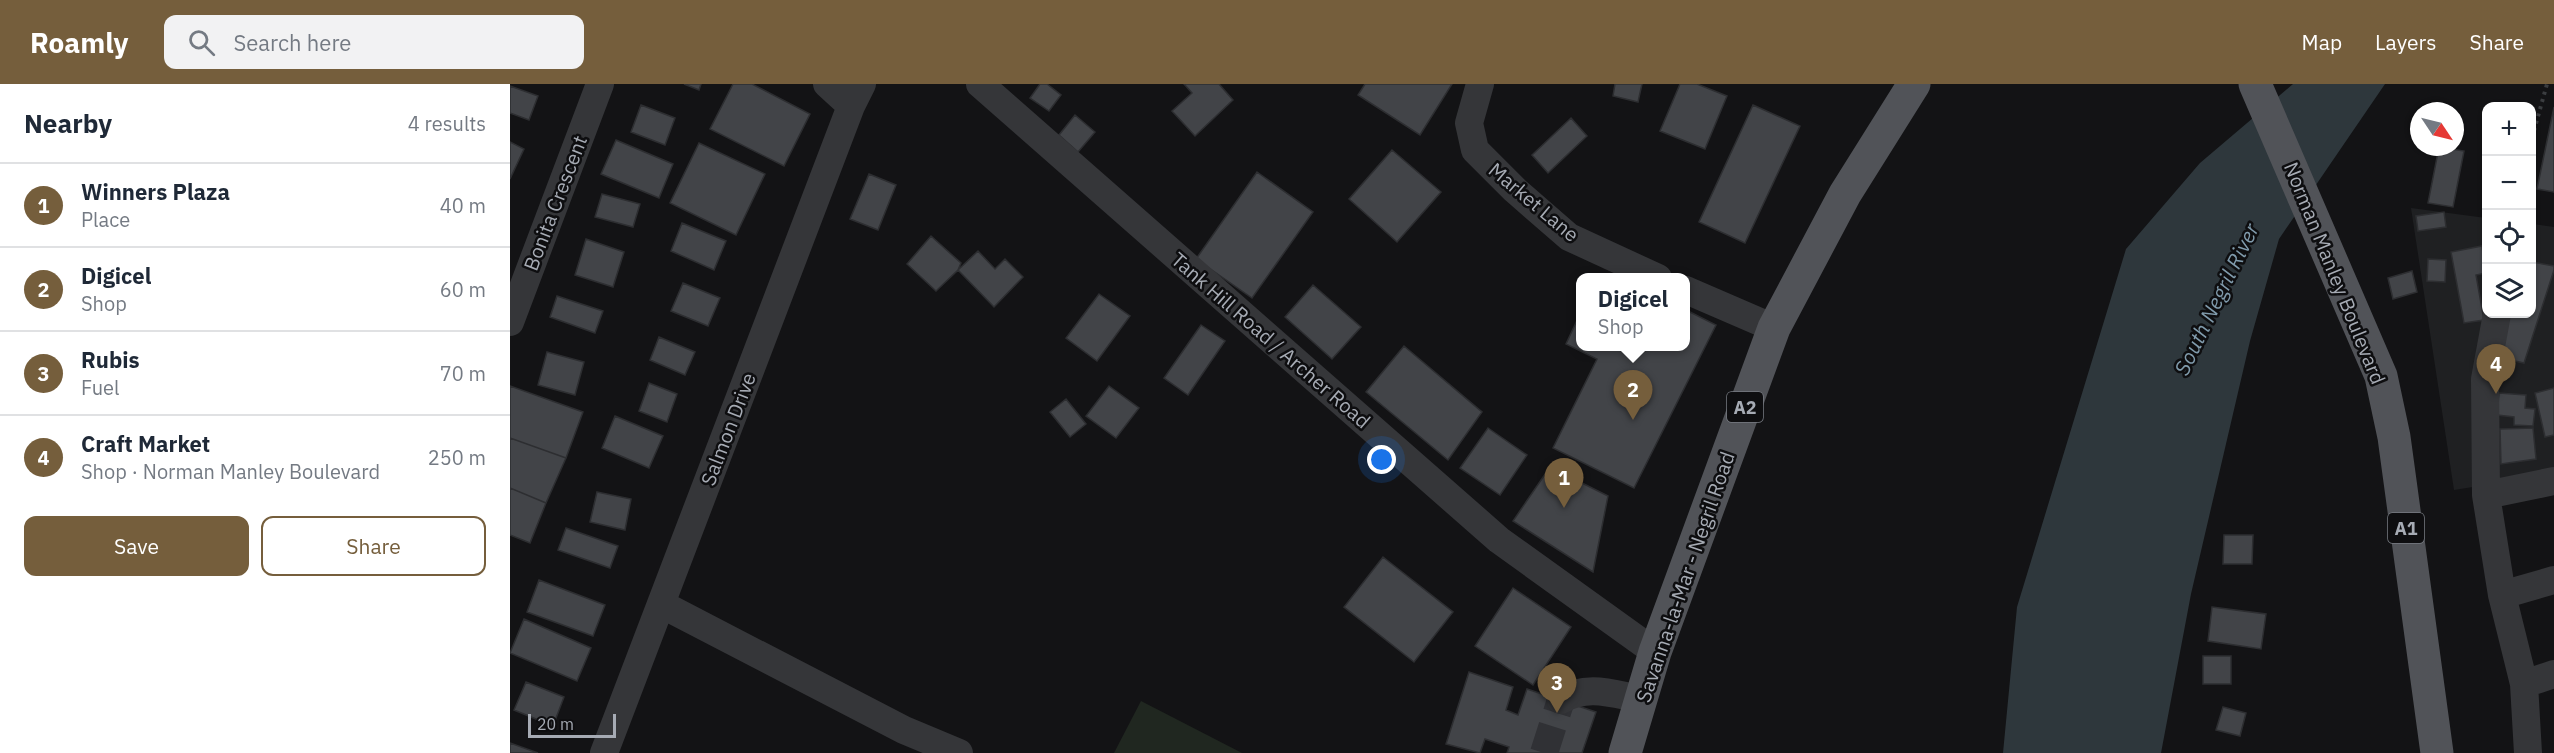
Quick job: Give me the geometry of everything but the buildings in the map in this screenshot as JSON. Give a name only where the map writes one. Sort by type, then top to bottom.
[{"type":"main road","name":"Savanna-la-Mar - Negril Road","points":[[1625,753],[1655,652],[1774,328],[1845,194],[1914,84]]},
{"type":"main road","name":"Norman Manley Boulevard","points":[[2255,84],[2381,376],[2394,437],[2437,753]]},
{"type":"street","name":"Bonita Crescent","points":[[510,322],[600,84]]},
{"type":"street","points":[[827,84],[856,95]]},
{"type":"street","name":"Tank Hill Road / Archer Road","points":[[980,84],[1499,540],[1655,652]]},
{"type":"street","name":"Market Lane","points":[[1480,84],[1469,123],[1475,150],[1515,190],[1569,237],[1647,273]]},
{"type":"street","name":"Salmon Drive","points":[[604,753],[856,95]]},
{"type":"street","points":[[1690,292],[1774,328]]},
{"type":"street","points":[[2496,318],[2485,379],[2486,495],[2502,596],[2524,684],[2528,753]]},
{"type":"street","points":[[2486,495],[2554,481]]},
{"type":"street","points":[[2502,596],[2554,580]]},
{"type":"street","points":[[661,604],[904,730],[959,753]]},
{"type":"street","points":[[2524,684],[2554,674]]},
{"type":"street","points":[[1561,700],[1575,691],[1589,690],[1641,699]]},
{"type":"path","points":[[2536,124],[2547,84]]},
{"type":"shaded area","points":[[2411,208],[2482,217],[2482,318],[2536,318],[2536,225],[2554,227],[2554,474],[2454,490]]},
{"type":"shaded area","points":[[1141,701],[1242,753],[1114,753]]},
{"type":"water","name":"South Negril River","points":[[2293,84],[2385,84],[2279,239],[2250,341],[2191,594],[2161,753],[2003,753],[2017,607],[2126,249],[2200,163]]},
{"type":"tunnel","points":[[1544,753],[1561,700]]},
{"type":"place","name":"Craft Market","points":[[2496,394]]},
{"type":"place","name":"Digicel","points":[[1633,420]]},
{"type":"place","name":"Winners Plaza","points":[[1564,508]]},
{"type":"place","name":"Rubis","points":[[1557,713]]}]
